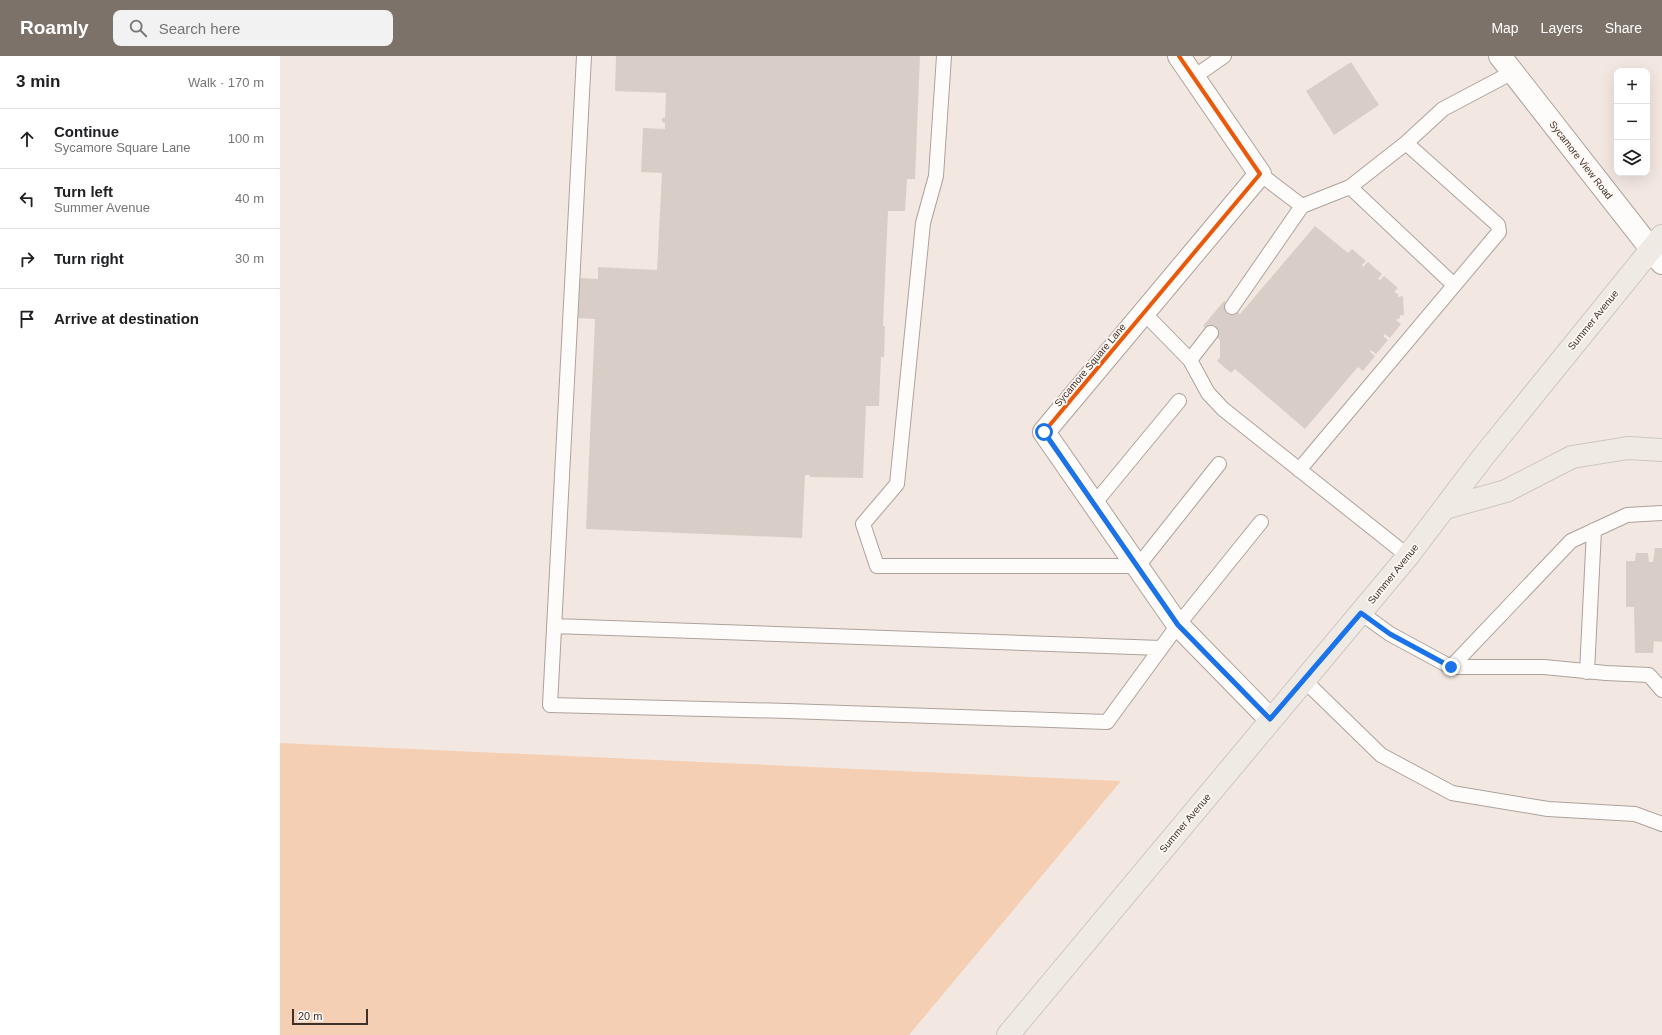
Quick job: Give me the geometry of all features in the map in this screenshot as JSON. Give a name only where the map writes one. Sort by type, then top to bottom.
[{"type":"main road","name":"Summer Avenue","points":[[1008,1035],[1270,719],[1408,556],[1483,457],[1658,250]]},
{"type":"main road","points":[[1445,508],[1506,491],[1572,457],[1628,448],[1662,450]]},
{"type":"street","points":[[1179,56],[1260,174]]},
{"type":"street","name":"Sycamore View Road","points":[[1506,64],[1658,250]]},
{"type":"street","name":"Sycamore Square Lane","points":[[1260,174],[1044,432],[1178,625],[1270,719]]},
{"type":"lane","points":[[584,56],[550,706],[796,711],[1106,722],[1178,625],[1261,522]]},
{"type":"lane","points":[[944,56],[936,176],[923,223],[897,484],[863,524],[877,566],[1138,566],[1219,464]]},
{"type":"lane","points":[[1194,77],[1224,56]]},
{"type":"lane","points":[[1232,307],[1302,206],[1350,188],[1406,144],[1443,109],[1506,64]]},
{"type":"lane","points":[[1299,470],[1498,232],[1498,225],[1406,144]]},
{"type":"lane","points":[[1260,174],[1302,206]]},
{"type":"lane","points":[[1350,188],[1454,285]]},
{"type":"lane","points":[[1144,314],[1190,360],[1208,393],[1222,409],[1408,556]]},
{"type":"lane","points":[[1190,360],[1211,333]]},
{"type":"lane","points":[[1094,504],[1179,401]]},
{"type":"lane","points":[[1451,667],[1571,541],[1627,515],[1662,513]]},
{"type":"lane","points":[[1587,672],[1594,530]]},
{"type":"lane","points":[[1361,613],[1390,634],[1451,667],[1544,667],[1587,672],[1655,674],[1662,690]]},
{"type":"lane","points":[[554,626],[1161,648]]},
{"type":"lane","points":[[1304,680],[1381,755],[1452,793],[1548,809],[1635,814],[1662,824]]},
{"type":"shaded area","points":[[280,743],[1121,781],[909,1035],[280,1035]]},
{"type":"building","points":[[616,56],[920,56],[915,179],[907,179],[905,211],[888,211],[883,326],[885,326],[884,357],[881,357],[879,406],[866,406],[863,478],[810,477],[810,475],[805,475],[802,538],[586,529],[595,319],[577,318],[578,278],[598,279],[598,267],[657,270],[662,173],[641,172],[643,128],[665,129],[665,123],[662,122],[662,118],[665,118],[666,93],[615,91]]},
{"type":"building","points":[[1351,62],[1379,105],[1334,135],[1306,91]]},
{"type":"building","points":[[1315,226],[1348,253],[1352,249],[1366,261],[1362,265],[1363,267],[1368,262],[1382,274],[1378,279],[1380,280],[1384,276],[1398,288],[1394,292],[1398,294],[1398,297],[1403,296],[1404,315],[1400,315],[1400,318],[1396,320],[1401,324],[1390,338],[1385,334],[1383,336],[1388,340],[1376,354],[1371,350],[1370,352],[1375,356],[1363,371],[1358,367],[1305,429],[1235,369],[1231,373],[1217,361],[1220,357],[1220,340],[1203,326],[1224,301],[1240,314]]},
{"type":"building","points":[[1655,548],[1662,548],[1662,642],[1654,641],[1653,653],[1635,653],[1634,607],[1626,607],[1626,561],[1635,561],[1636,553],[1648,553],[1649,562],[1653,562]]},
{"type":"cycle path","points":[[1179,56],[1260,174],[1044,432],[1178,625],[1270,719]]},
{"type":"route","points":[[1044,432],[1178,625],[1270,719],[1361,613],[1390,634],[1451,667]]}]
